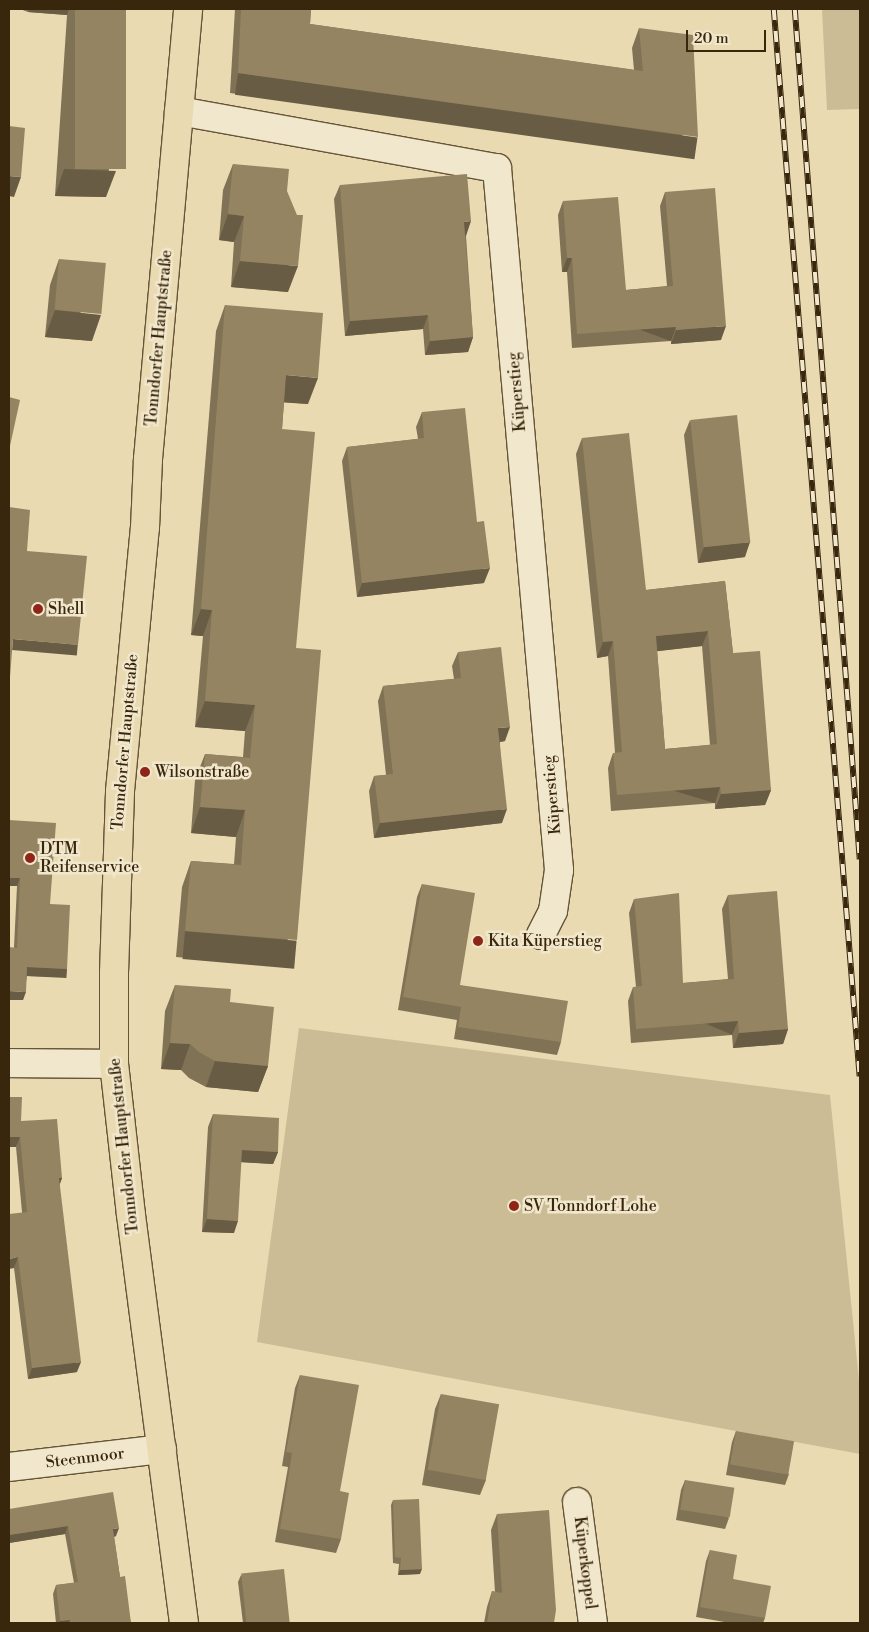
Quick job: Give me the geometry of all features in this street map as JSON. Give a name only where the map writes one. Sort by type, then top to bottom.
[{"type":"main road","name":"Tonndorfer Hauptstraße","points":[[184,1623],[132,1224],[114,1064],[115,887],[120,792],[145,528],[148,459],[188,9]]},
{"type":"street","name":"Küperstieg","points":[[179,111],[497,168],[559,870],[553,911],[542,934]]},
{"type":"street","points":[[9,1063],[114,1064]]},
{"type":"street","name":"Steenmoor","points":[[9,1467],[162,1449]]},
{"type":"street","name":"Küperkoppel","points":[[577,1502],[592,1623]]},
{"type":"shaded area","points":[[822,9],[860,9],[860,109],[827,110]]},
{"type":"shaded area","name":"SV Tonndorf Lohe","points":[[299,1028],[830,1095],[860,1390],[860,1454],[257,1342]]},
{"type":"building","points":[[75,9],[126,9],[126,169],[75,169]]},
{"type":"building","points":[[241,9],[311,9],[310,24],[643,71],[639,28],[693,35],[698,137],[238,73]]},
{"type":"building","points":[[9,126],[25,128],[21,177],[9,176]]},
{"type":"building","points":[[233,164],[289,169],[287,191],[297,215],[303,215],[298,266],[240,261],[244,216],[228,214]]},
{"type":"building","points":[[467,174],[471,221],[464,222],[473,337],[430,341],[428,315],[350,321],[340,185]]},
{"type":"building","points":[[715,188],[726,326],[676,330],[676,327],[577,334],[572,258],[567,258],[563,201],[618,197],[626,290],[673,286],[665,192]]},
{"type":"building","points":[[59,259],[106,263],[101,314],[55,310]]},
{"type":"building","points":[[225,305],[323,313],[318,378],[286,375],[282,429],[315,432],[296,648],[321,650],[297,940],[185,931],[191,861],[241,865],[245,810],[200,807],[205,754],[250,758],[255,705],[205,701],[212,610],[201,609]]},
{"type":"building","points":[[9,397],[20,400],[10,446],[9,446]]},
{"type":"building","points":[[465,408],[477,522],[484,521],[490,568],[362,583],[347,447],[424,438],[422,412]]},
{"type":"building","points":[[737,415],[750,542],[704,547],[690,420]]},
{"type":"building","points":[[629,433],[646,590],[725,581],[733,653],[760,651],[771,790],[721,794],[720,787],[617,795],[613,753],[622,752],[613,641],[603,642],[582,438]],"holes":[[[708,631],[717,744],[665,749],[656,636]]]},
{"type":"building","points":[[9,507],[30,510],[27,551],[87,556],[78,645],[13,639],[9,690]]},
{"type":"building","points":[[501,647],[510,727],[498,728],[507,809],[380,823],[374,776],[393,774],[383,686],[461,678],[458,652]]},
{"type":"building","points":[[9,820],[56,823],[50,904],[70,905],[67,969],[27,967],[26,992],[9,991],[9,947],[17,948],[20,878],[9,878]]},
{"type":"building","points":[[422,884],[475,893],[460,985],[568,1001],[561,1042],[458,1027],[461,1007],[403,997]]},
{"type":"building","points":[[777,891],[788,1029],[739,1033],[738,1021],[636,1029],[633,987],[642,986],[634,899],[679,893],[683,983],[734,979],[728,895]]},
{"type":"building","points":[[175,985],[231,989],[230,1002],[274,1007],[268,1066],[215,1061],[199,1052],[190,1044],[170,1043]]},
{"type":"building","points":[[9,1097],[22,1097],[21,1121],[57,1119],[62,1178],[59,1178],[81,1362],[32,1368],[18,1257],[9,1259],[9,1214],[27,1212],[20,1137],[9,1137]]},
{"type":"building","points":[[213,1114],[279,1118],[278,1152],[242,1150],[238,1221],[207,1219]]},
{"type":"building","points":[[300,1375],[359,1385],[340,1491],[349,1493],[341,1539],[280,1529],[292,1453],[286,1452]]},
{"type":"building","points":[[441,1394],[499,1404],[486,1480],[428,1470]]},
{"type":"building","points":[[736,1431],[794,1441],[788,1475],[730,1464]]},
{"type":"building","points":[[685,1480],[734,1488],[730,1517],[680,1510]]},
{"type":"building","points":[[113,1492],[119,1528],[113,1529],[120,1577],[125,1576],[131,1623],[70,1623],[70,1620],[60,1621],[56,1585],[78,1582],[68,1526],[9,1535],[9,1509]]},
{"type":"building","points":[[419,1499],[422,1569],[400,1570],[401,1558],[395,1557],[393,1500]]},
{"type":"building","points":[[549,1510],[556,1610],[554,1623],[487,1623],[492,1591],[502,1593],[497,1514]]},
{"type":"building","points":[[710,1550],[737,1555],[733,1579],[771,1586],[765,1618],[700,1607]]},
{"type":"building","points":[[284,1569],[290,1623],[246,1623],[241,1573]]},
{"type":"railway","points":[[774,9],[860,1077]]},
{"type":"railway","points":[[795,9],[860,860]]},
{"type":"place","name":"Shell","points":[[38,609]]},
{"type":"place","name":"Wilsonstraße","points":[[145,772]]},
{"type":"place","name":"DTM Reifenservice","points":[[30,858]]},
{"type":"place","name":"Kita Küperstieg","points":[[478,941]]},
{"type":"place","name":"SV Tonndorf Lohe","points":[[514,1206]]}]
